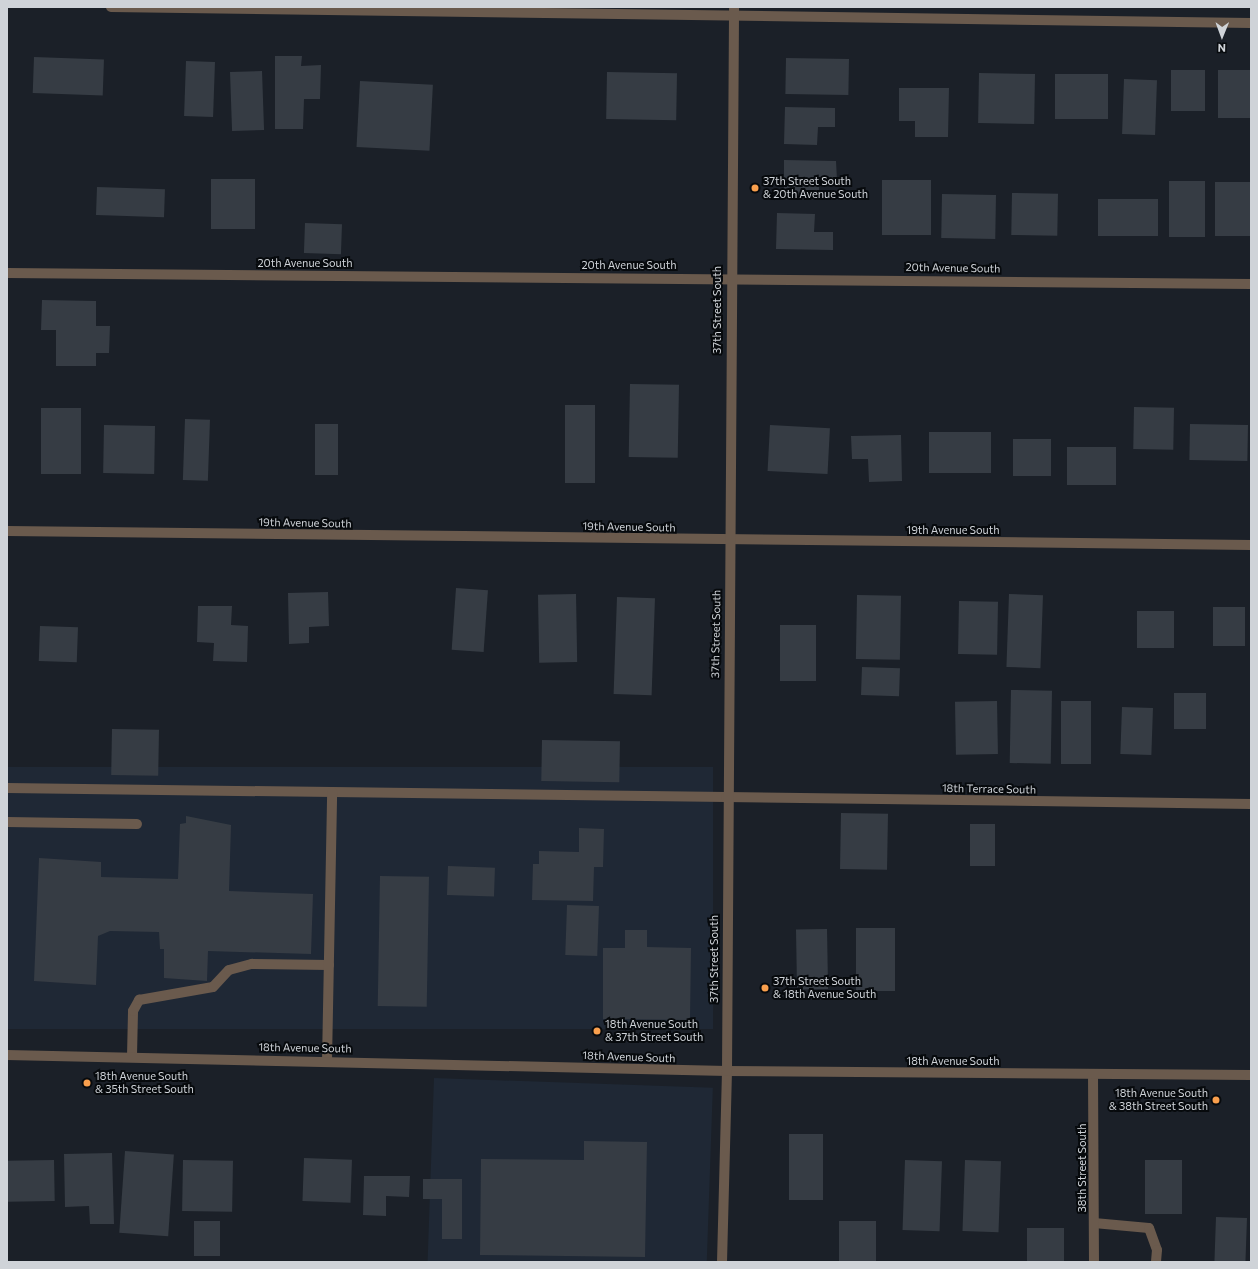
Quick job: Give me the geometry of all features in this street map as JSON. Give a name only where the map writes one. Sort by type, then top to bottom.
[{"type":"street","points":[[110,7],[734,11],[1251,23]]},
{"type":"street","name":"37th Street South","points":[[722,1262],[727,1071],[726,797],[729,540],[729,277],[734,11]]},
{"type":"street","name":"20th Avenue South","points":[[7,273],[729,277],[1251,284]]},
{"type":"street","name":"19th Avenue South","points":[[7,532],[1251,545]]},
{"type":"street","name":"18th Terrace South","points":[[7,788],[1251,804]]},
{"type":"street","points":[[327,1061],[332,792]]},
{"type":"street","points":[[7,822],[137,824]]},
{"type":"street","points":[[132,1056],[133,1011],[139,1000],[213,987],[228,970],[252,964],[329,965]]},
{"type":"street","name":"18th Avenue South","points":[[7,1055],[132,1056],[727,1071],[1251,1075]]},
{"type":"street","name":"38th Street South","points":[[1093,1074],[1094,1262]]},
{"type":"street","points":[[1094,1223],[1149,1228],[1157,1250],[1156,1262]]},
{"type":"shaded area","points":[[7,767],[713,767],[713,1029],[7,1029]]},
{"type":"shaded area","points":[[434,1078],[713,1088],[707,1262],[428,1262]]},
{"type":"building","points":[[275,56],[302,56],[301,66],[321,65],[320,99],[304,99],[303,129],[275,129]]},
{"type":"building","points":[[34,57],[104,59],[103,95],[33,93]]},
{"type":"building","points":[[786,58],[849,59],[848,95],[785,94]]},
{"type":"building","points":[[186,61],[215,62],[213,117],[184,116]]},
{"type":"building","points":[[1171,70],[1205,70],[1205,111],[1171,111]]},
{"type":"building","points":[[1218,70],[1251,70],[1251,118],[1218,118]]},
{"type":"building","points":[[262,71],[264,130],[232,131],[230,72]]},
{"type":"building","points":[[607,72],[677,73],[676,120],[606,119]]},
{"type":"building","points":[[979,73],[1035,74],[1034,124],[978,123]]},
{"type":"building","points":[[1055,74],[1108,74],[1108,119],[1055,119]]},
{"type":"building","points":[[1124,79],[1157,80],[1155,135],[1122,134]]},
{"type":"building","points":[[360,81],[433,85],[429,151],[357,147]]},
{"type":"building","points":[[899,88],[949,88],[948,137],[915,137],[915,121],[899,121]]},
{"type":"building","points":[[785,107],[835,108],[835,127],[818,127],[817,145],[784,144]]},
{"type":"building","points":[[784,160],[836,161],[837,180],[819,179],[819,198],[784,198]]},
{"type":"building","points":[[211,179],[255,179],[255,229],[211,229]]},
{"type":"building","points":[[882,180],[931,180],[931,235],[882,235]]},
{"type":"building","points":[[1169,181],[1205,181],[1205,237],[1169,237]]},
{"type":"building","points":[[1215,182],[1251,182],[1251,236],[1215,236]]},
{"type":"building","points":[[97,187],[165,189],[164,217],[96,215]]},
{"type":"building","points":[[1012,193],[1058,194],[1057,236],[1011,235]]},
{"type":"building","points":[[942,194],[996,195],[995,239],[941,238]]},
{"type":"building","points":[[1098,199],[1158,199],[1158,236],[1098,236]]},
{"type":"building","points":[[777,213],[815,214],[814,232],[833,232],[833,250],[776,249]]},
{"type":"building","points":[[305,223],[342,224],[341,254],[304,253]]},
{"type":"building","points":[[42,300],[96,301],[96,326],[110,326],[109,353],[96,353],[96,366],[56,366],[56,330],[41,330]]},
{"type":"building","points":[[630,384],[679,385],[678,458],[629,457]]},
{"type":"building","points":[[565,405],[595,405],[595,483],[565,483]]},
{"type":"building","points":[[1134,407],[1174,408],[1173,450],[1133,449]]},
{"type":"building","points":[[41,408],[81,408],[81,474],[41,474]]},
{"type":"building","points":[[185,419],[210,420],[208,481],[183,480]]},
{"type":"building","points":[[315,424],[338,424],[338,475],[315,475]]},
{"type":"building","points":[[1190,424],[1248,425],[1247,461],[1189,460]]},
{"type":"building","points":[[104,425],[155,426],[154,474],[103,473]]},
{"type":"building","points":[[770,425],[830,428],[828,474],[768,471]]},
{"type":"building","points":[[929,432],[991,432],[991,473],[929,473]]},
{"type":"building","points":[[901,435],[902,481],[869,482],[868,459],[852,459],[851,436]]},
{"type":"building","points":[[1013,439],[1051,439],[1051,476],[1013,476]]},
{"type":"building","points":[[1067,447],[1116,447],[1116,485],[1067,485]]},
{"type":"building","points":[[456,588],[488,590],[484,652],[452,650]]},
{"type":"building","points":[[328,592],[329,626],[309,627],[309,643],[289,644],[288,593]]},
{"type":"building","points":[[576,594],[577,662],[539,663],[538,595]]},
{"type":"building","points":[[1009,594],[1043,595],[1040,668],[1006,667]]},
{"type":"building","points":[[857,595],[901,596],[900,660],[856,659]]},
{"type":"building","points":[[617,597],[655,598],[652,695],[614,694]]},
{"type":"building","points":[[959,601],[998,602],[997,655],[958,654]]},
{"type":"building","points":[[198,606],[232,606],[231,625],[248,626],[247,662],[213,661],[214,643],[197,642]]},
{"type":"building","points":[[1213,607],[1245,607],[1245,646],[1213,646]]},
{"type":"building","points":[[1137,611],[1174,611],[1174,648],[1137,648]]},
{"type":"building","points":[[780,625],[816,625],[816,681],[780,681]]},
{"type":"building","points":[[40,626],[78,627],[77,662],[39,661]]},
{"type":"building","points":[[862,667],[900,668],[899,696],[861,695]]},
{"type":"building","points":[[1011,690],[1052,691],[1051,764],[1010,763]]},
{"type":"building","points":[[1174,693],[1206,693],[1206,729],[1174,729]]},
{"type":"building","points":[[997,701],[998,754],[956,755],[955,702]]},
{"type":"building","points":[[1061,701],[1091,701],[1091,764],[1061,764]]},
{"type":"building","points":[[1122,707],[1153,708],[1151,755],[1120,754]]},
{"type":"building","points":[[112,729],[159,730],[158,776],[111,775]]},
{"type":"building","points":[[542,740],[620,741],[619,782],[541,781]]},
{"type":"building","points":[[841,813],[888,814],[887,870],[840,869]]},
{"type":"building","points":[[186,816],[231,825],[229,891],[313,894],[311,954],[208,951],[207,981],[164,978],[164,949],[160,949],[159,932],[110,931],[98,936],[96,985],[34,981],[39,858],[101,862],[101,877],[178,879],[180,824],[186,823]]},
{"type":"building","points":[[970,824],[995,824],[995,866],[970,866]]},
{"type":"building","points":[[579,828],[604,829],[603,867],[594,867],[593,901],[532,900],[533,864],[539,864],[539,851],[579,852]]},
{"type":"building","points":[[448,866],[495,868],[494,897],[447,895]]},
{"type":"building","points":[[380,876],[429,877],[427,1007],[378,1006]]},
{"type":"building","points":[[567,905],[599,906],[597,956],[565,955]]},
{"type":"building","points":[[856,928],[895,928],[895,991],[856,991]]},
{"type":"building","points":[[827,929],[828,989],[797,990],[796,930]]},
{"type":"building","points":[[625,930],[647,930],[647,947],[691,948],[690,1020],[603,1019],[603,948],[625,948]]},
{"type":"building","points":[[789,1134],[823,1134],[823,1200],[789,1200]]},
{"type":"building","points":[[584,1141],[647,1142],[645,1257],[480,1255],[481,1159],[584,1160]]},
{"type":"building","points":[[125,1151],[174,1154],[168,1236],[119,1233]]},
{"type":"building","points":[[112,1153],[114,1224],[90,1224],[89,1206],[65,1207],[64,1154]]},
{"type":"building","points":[[304,1158],[352,1160],[350,1203],[302,1201]]},
{"type":"building","points":[[54,1160],[55,1201],[8,1202],[7,1161]]},
{"type":"building","points":[[183,1160],[233,1161],[232,1212],[182,1211]]},
{"type":"building","points":[[905,1160],[942,1161],[940,1231],[903,1230]]},
{"type":"building","points":[[965,1160],[1001,1161],[999,1232],[963,1231]]},
{"type":"building","points":[[1145,1160],[1182,1160],[1182,1214],[1145,1214]]},
{"type":"building","points":[[364,1176],[410,1176],[409,1197],[386,1196],[386,1216],[363,1215]]},
{"type":"building","points":[[423,1179],[462,1179],[462,1239],[442,1239],[442,1199],[423,1199]]},
{"type":"building","points":[[1216,1217],[1247,1218],[1245,1262],[1214,1262]]},
{"type":"building","points":[[194,1221],[220,1221],[220,1256],[194,1256]]},
{"type":"building","points":[[839,1221],[876,1221],[876,1262],[839,1262]]},
{"type":"building","points":[[1027,1228],[1064,1228],[1064,1262],[1027,1262]]},
{"type":"place","name":"37th Street South & 20th Avenue South","points":[[755,188]]},
{"type":"place","name":"37th Street South & 18th Avenue South","points":[[765,988]]},
{"type":"place","name":"18th Avenue South & 37th Street South","points":[[597,1031]]},
{"type":"place","name":"18th Avenue South & 35th Street South","points":[[87,1083]]},
{"type":"place","name":"18th Avenue South & 38th Street South","points":[[1216,1100]]}]
